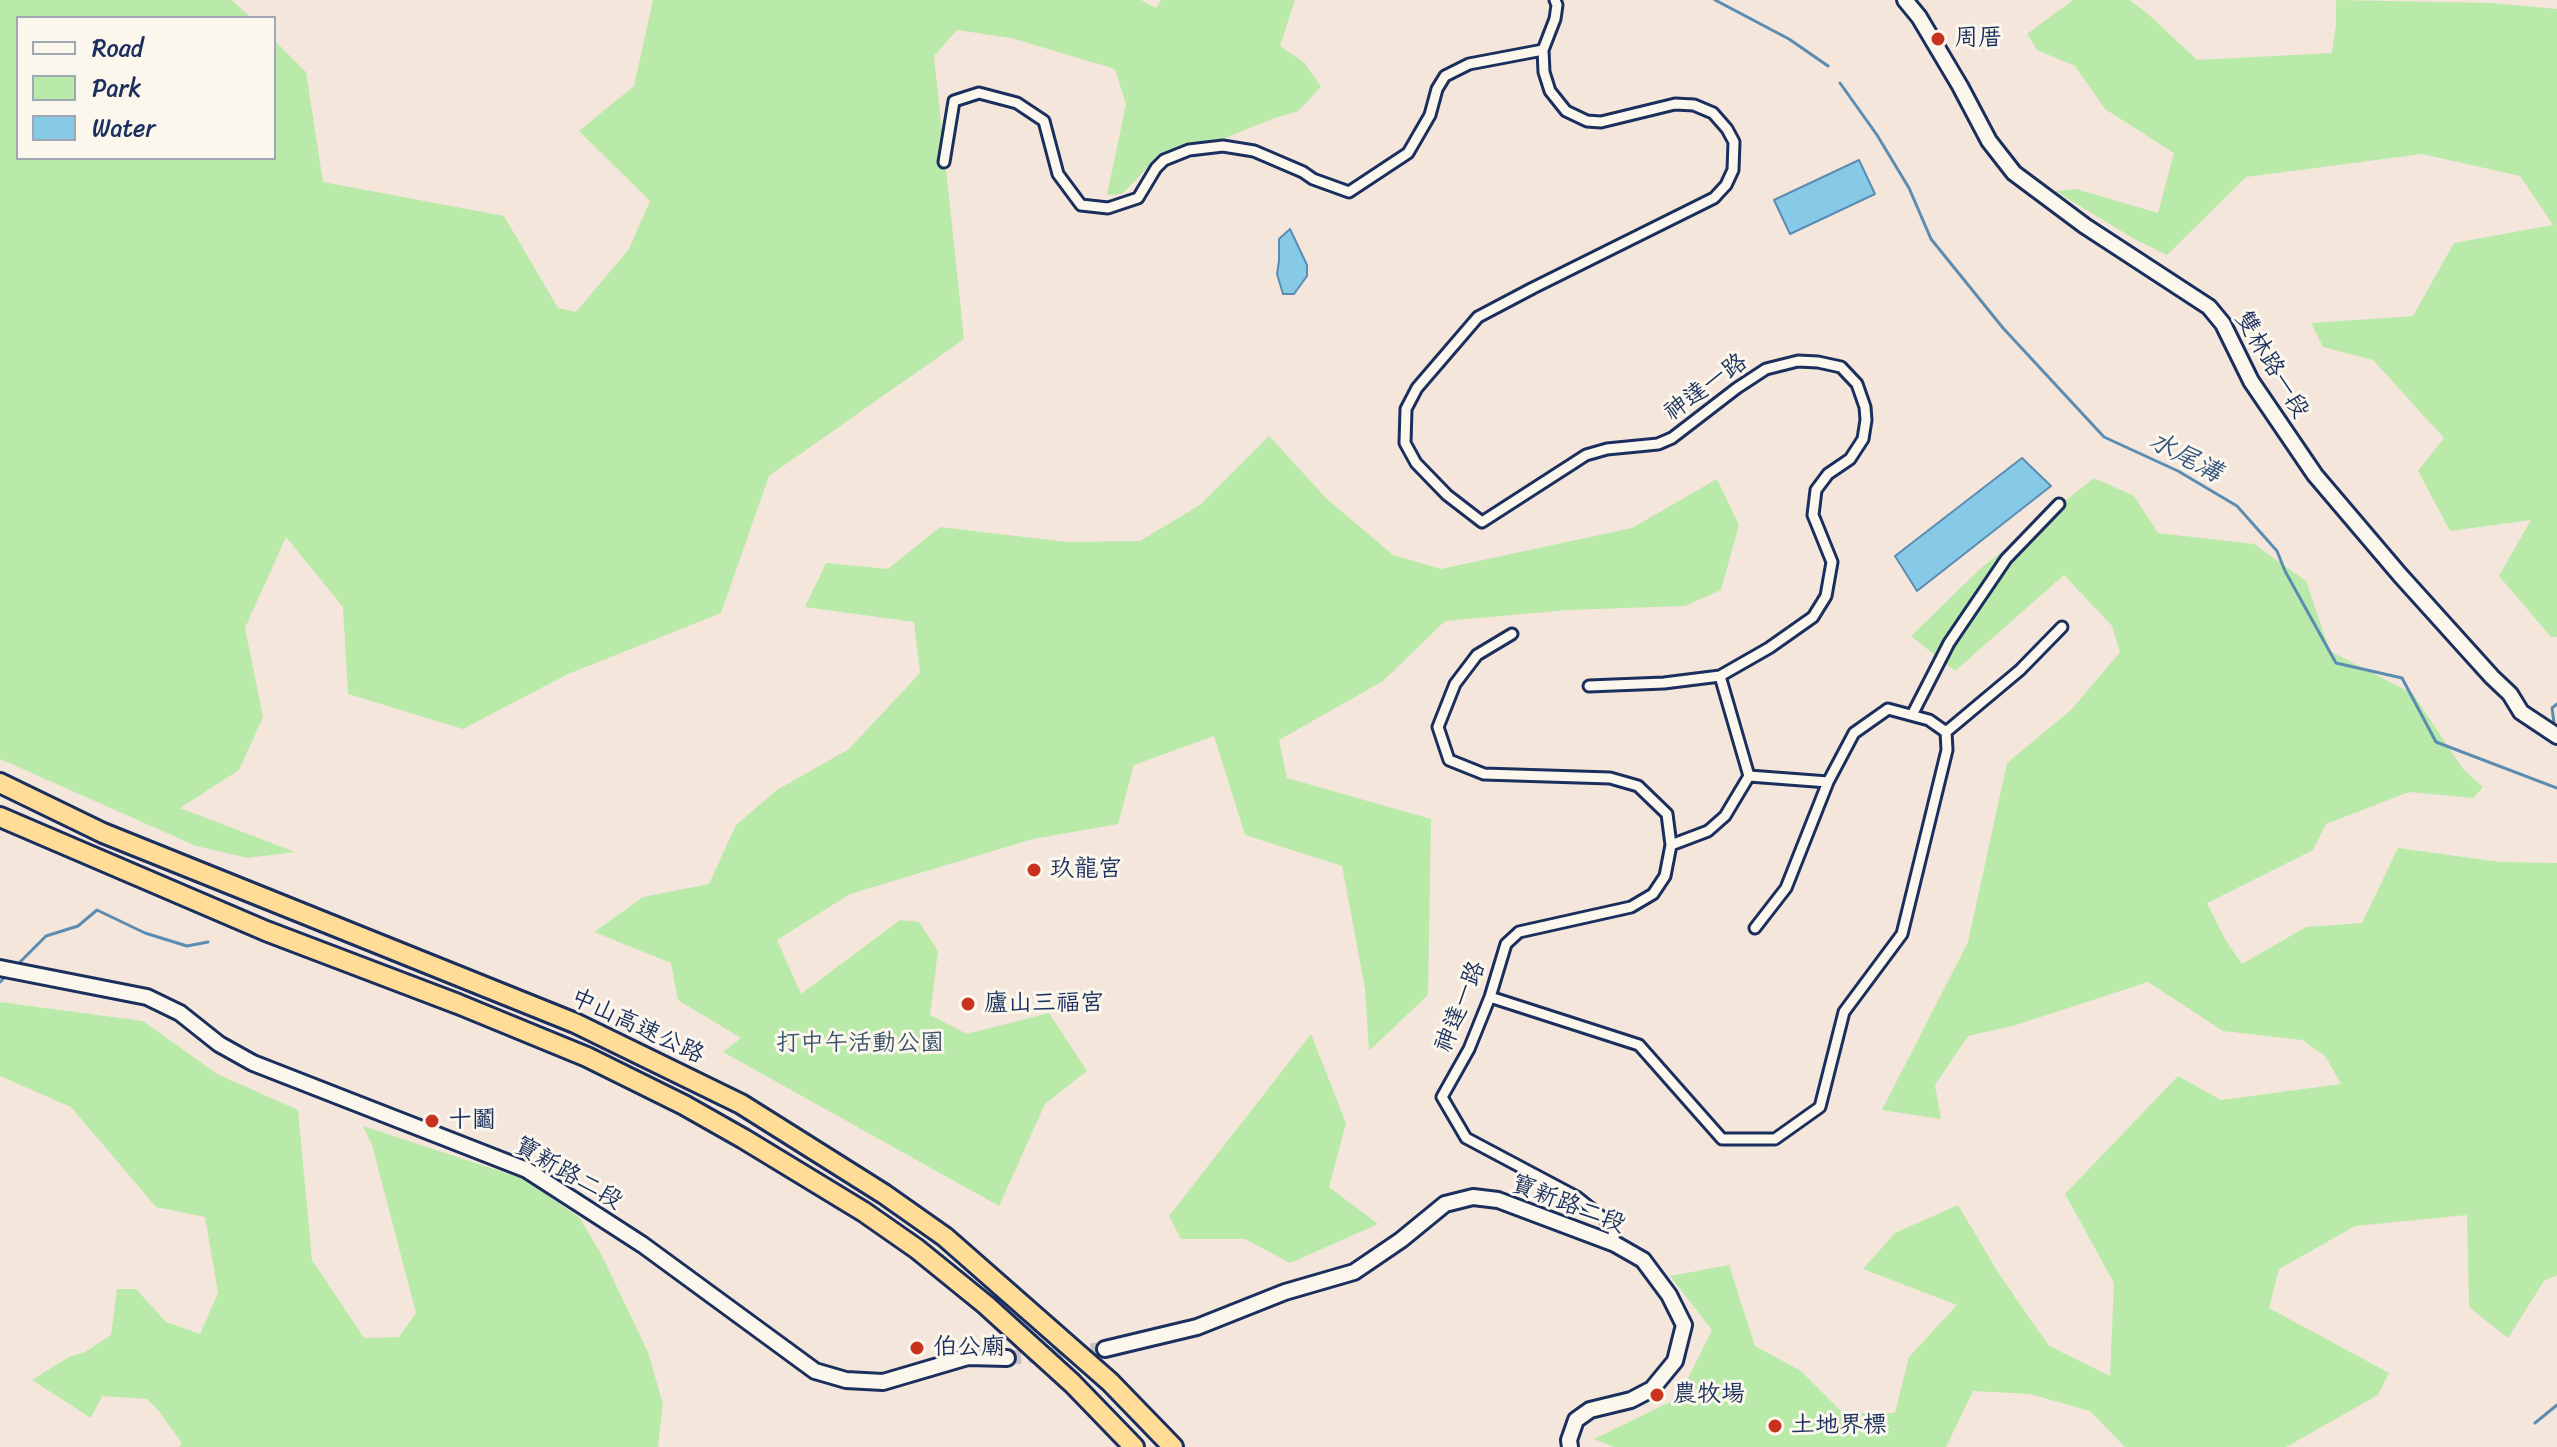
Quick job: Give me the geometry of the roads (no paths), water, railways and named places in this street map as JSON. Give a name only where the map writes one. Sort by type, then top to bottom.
[{"type":"highway","name":"中山高速公路","points":[[0,783],[103,833],[575,1023],[741,1104],[871,1185],[945,1237],[1110,1382],[1173,1447]]},
{"type":"highway","name":"中山高速公路","points":[[0,817],[266,931],[558,1045],[684,1105],[864,1212],[917,1249],[997,1314],[1072,1383],[1134,1447]]},
{"type":"street","name":"神達一路","points":[[1555,0],[1555,19],[1543,50],[1544,72],[1550,91],[1566,111],[1587,121],[1601,122],[1675,104],[1694,105],[1713,113],[1727,129],[1734,142],[1733,170],[1726,185],[1714,198],[1478,317],[1417,388],[1406,409],[1405,443],[1427,476],[1482,522],[1586,455],[1607,449],[1658,444],[1672,438],[1766,369],[1798,361],[1841,367],[1857,384],[1866,420],[1863,439],[1850,459],[1828,474],[1816,490],[1813,515],[1832,562],[1826,596],[1813,617],[1769,648],[1720,676]]},
{"type":"street","name":"雙林路一段","points":[[1905,0],[1919,17],[1989,141],[2014,173],[2085,226],[2209,307],[2223,324],[2251,381],[2315,475],[2400,575],[2510,694],[2521,712],[2557,736]]},
{"type":"street","points":[[944,162],[954,101],[979,93],[1017,103],[1044,121],[1058,174],[1081,205],[1108,208],[1138,198],[1164,160],[1189,150],[1223,146],[1254,151],[1349,192],[1408,153],[1430,115],[1437,89],[1445,76],[1469,64],[1543,50]]},
{"type":"street","points":[[1912,715],[1949,643],[2006,559],[2059,504]]},
{"type":"street","points":[[1946,732],[2020,670],[2062,627]]},
{"type":"street","points":[[1512,634],[1477,655],[1455,684],[1438,727],[1449,760],[1484,774],[1610,778],[1638,786],[1667,814],[1671,845],[1708,831],[1725,816],[1749,776],[1720,676],[1664,683],[1589,686]]},
{"type":"street","points":[[1755,928],[1786,888],[1828,782],[1854,733],[1888,709],[1929,720],[1946,732]]},
{"type":"street","points":[[1490,997],[1639,1045],[1722,1139],[1775,1139],[1820,1107],[1844,1012],[1902,934],[1947,750],[1946,732]]},
{"type":"street","points":[[1749,776],[1828,782]]},
{"type":"street","name":"神達一路","points":[[1615,1244],[1612,1225],[1577,1197],[1466,1138],[1442,1097],[1469,1049],[1490,997],[1506,944],[1519,932],[1631,907],[1653,894],[1665,876],[1671,845]]},
{"type":"street","name":"寶新路二段","points":[[0,968],[147,997],[180,1013],[219,1044],[253,1063],[527,1170],[643,1245],[815,1371],[846,1380],[883,1382],[968,1357],[1007,1358]]},
{"type":"street","name":"寶新路二段","points":[[1105,1349],[1197,1327],[1285,1292],[1354,1272],[1401,1240],[1445,1204],[1473,1197],[1498,1200],[1615,1244],[1643,1260],[1669,1295],[1684,1325],[1675,1361],[1652,1389],[1631,1400],[1590,1410],[1576,1420],[1569,1440],[1570,1447]]},
{"type":"water","points":[[1859,160],[1875,194],[1790,234],[1774,200]]},
{"type":"water","points":[[1290,229],[1307,265],[1307,276],[1294,294],[1283,294],[1277,274],[1279,239]]},
{"type":"water","points":[[2022,458],[2051,486],[1917,591],[1895,556]]},
{"type":"waterway","name":"水尾溝","points":[[1715,0],[1789,39],[1828,66]]},
{"type":"waterway","name":"水尾溝","points":[[1840,83],[1909,188],[1931,239],[2003,328],[2104,437],[2178,471],[2237,506],[2277,551],[2336,663],[2402,678],[2436,742],[2557,788]]},
{"type":"waterway","points":[[2555,730],[2552,708],[2557,704]]},
{"type":"waterway","points":[[20,962],[46,936],[78,926],[97,910],[145,933],[187,946],[208,942]]},
{"type":"waterway","points":[[0,982],[3,979]]},
{"type":"waterway","points":[[2535,1423],[2557,1405]]},
{"type":"tunnel","points":[[1007,1358],[1105,1349]]},
{"type":"place","name":"周厝","points":[[1938,39]]},
{"type":"place","name":"玖龍宮","points":[[1034,870]]},
{"type":"place","name":"廬山三福宫","points":[[968,1004]]},
{"type":"place","name":"十鬮","points":[[432,1121]]},
{"type":"place","name":"伯公廟","points":[[917,1348]]},
{"type":"place","name":"農牧場","points":[[1657,1395]]},
{"type":"place","name":"土地界標","points":[[1775,1426]]},
{"type":"park label","name":"打中午活動公園","points":[[860,1044]]}]
